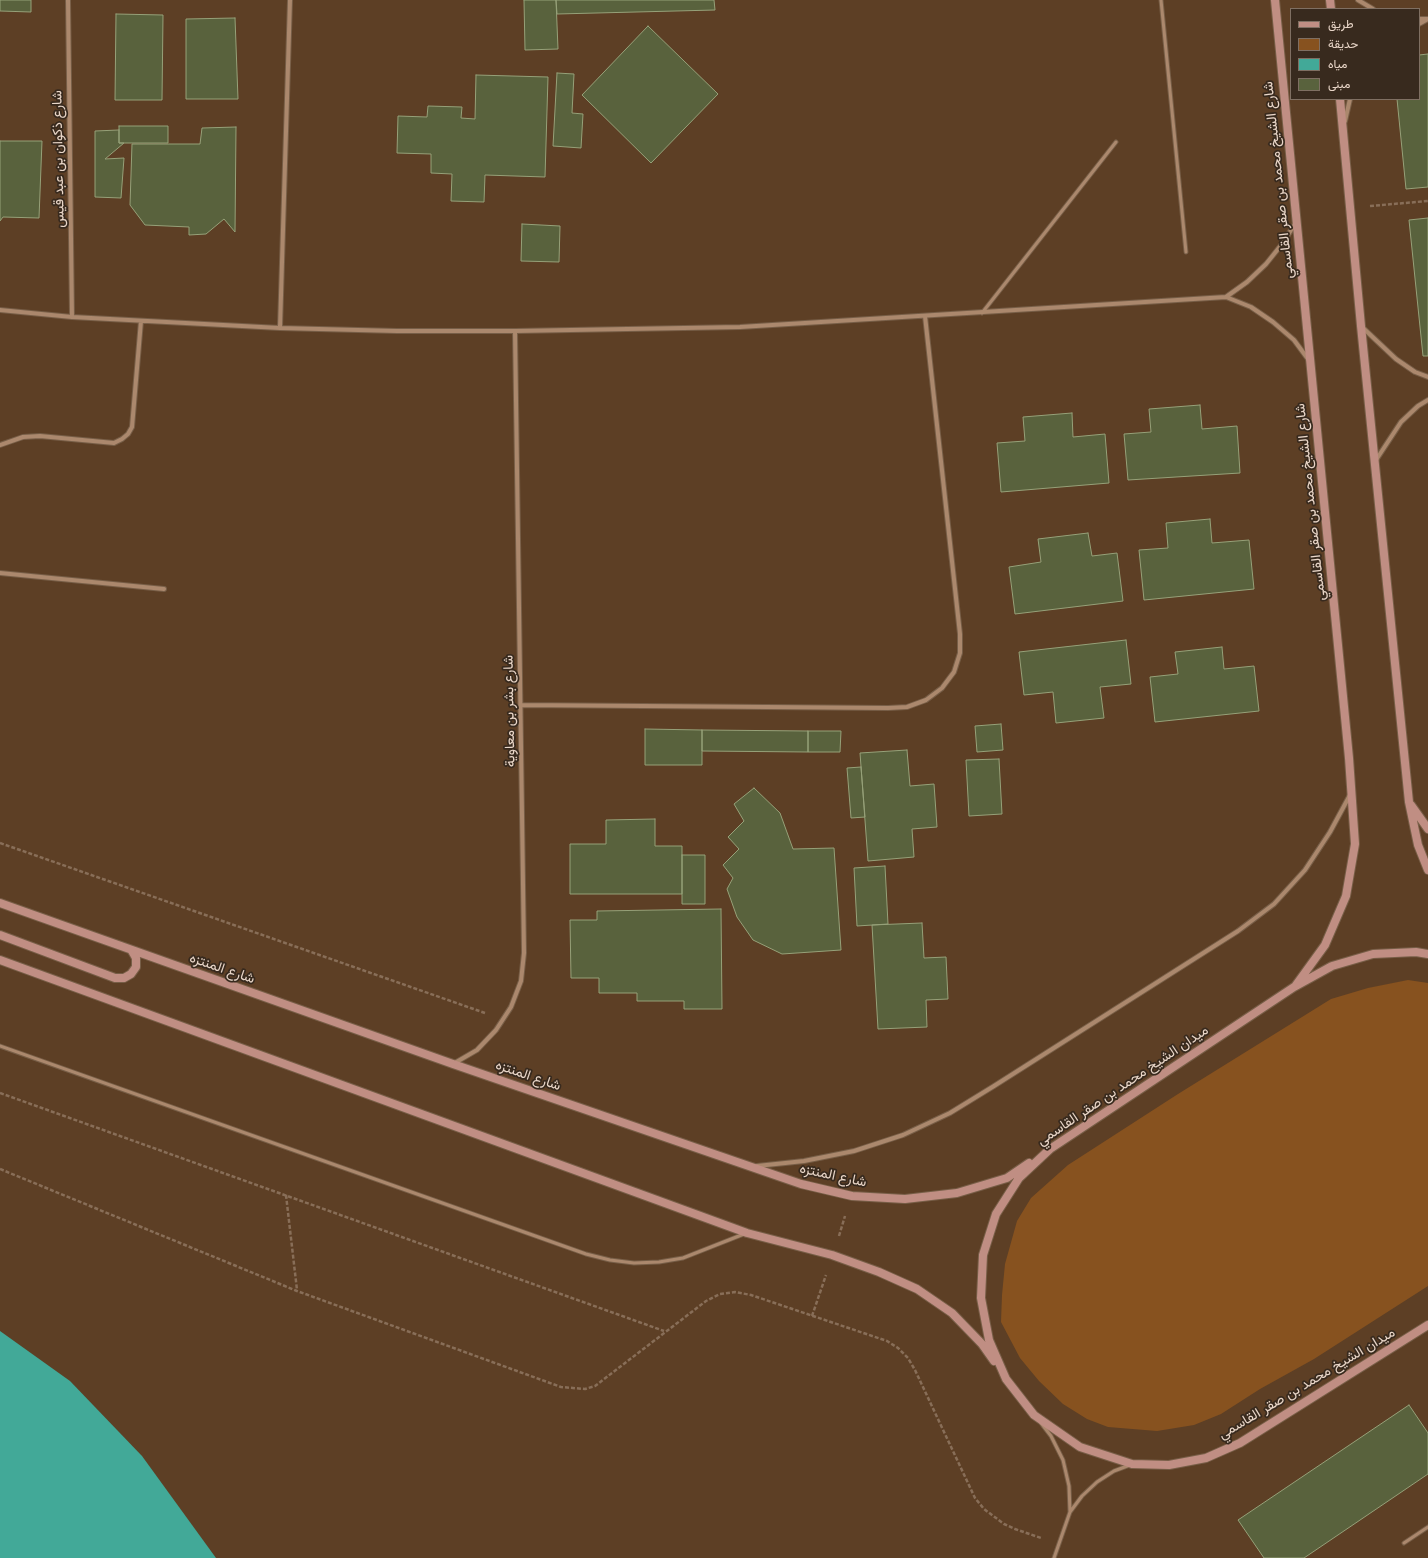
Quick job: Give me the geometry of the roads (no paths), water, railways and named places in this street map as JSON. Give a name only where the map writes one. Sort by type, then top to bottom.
[{"type":"main road","name":"شارع الشيخ محمد بن صقر القاسمي","points":[[1275,0],[1352,791],[1355,844],[1346,896],[1325,945],[1294,987]]},
{"type":"main road","points":[[1340,100],[1361,326],[1409,802],[1418,845],[1428,870]]},
{"type":"main road","points":[[1409,802],[1428,829]]},
{"type":"main road","name":"شارع المنتزه","points":[[0,903],[132,951],[749,1167],[801,1184],[852,1196],[904,1199],[956,1193],[1007,1178],[1050,1149]]},
{"type":"main road","points":[[0,935],[115,978],[124,978],[131,974],[136,967],[136,958],[132,951]]},
{"type":"main road","name":"ميدان الشيخ محمد بن صقر القاسمي","points":[[1428,954],[1416,952],[1373,954],[1332,966],[1294,987],[1050,1149],[1019,1178],[996,1214],[984,1255],[981,1298],[989,1340],[1006,1379],[1034,1415],[1080,1447],[1132,1464],[1169,1465],[1206,1458],[1240,1443],[1428,1325]]},
{"type":"main road","points":[[0,960],[747,1233],[832,1255],[879,1272],[917,1290],[952,1313],[982,1344],[1006,1379]]},
{"type":"street","name":"شارع ذكوان بن عبد قيس","points":[[68,0],[72,317]]},
{"type":"street","points":[[280,328],[290,0]]},
{"type":"street","points":[[1358,0],[1371,8]]},
{"type":"street","points":[[1343,131],[1350,100]]},
{"type":"street","points":[[1226,297],[1247,282],[1266,264],[1282,244],[1296,222]]},
{"type":"street","points":[[0,310],[72,317],[280,328],[397,331],[515,331],[740,327],[1226,297],[1251,307],[1274,322],[1294,340],[1310,361]]},
{"type":"street","points":[[521,705],[888,708],[908,706],[926,700],[942,688],[954,672],[960,653],[960,634],[925,316]]},
{"type":"street","points":[[0,445],[23,437],[40,436],[114,442],[122,440],[132,427],[141,321]]},
{"type":"street","points":[[1361,326],[1396,360],[1428,378]]},
{"type":"street","name":"شارع بشر بن معاوية","points":[[453,1064],[477,1050],[496,1030],[511,1007],[520,981],[524,954],[515,331]]},
{"type":"street","points":[[1375,462],[1401,422],[1418,406],[1428,400]]},
{"type":"street","points":[[0,573],[164,589]]},
{"type":"street","points":[[749,1167],[804,1161],[854,1151],[903,1135],[950,1113],[994,1086],[1238,932],[1274,904],[1305,870],[1330,832],[1352,791]]},
{"type":"lane","points":[[1161,0],[1186,252]]},
{"type":"lane","points":[[982,313],[1116,142]]},
{"type":"lane","points":[[0,1046],[579,1251],[610,1260],[634,1263],[659,1262],[683,1258],[747,1233]]},
{"type":"lane","points":[[1034,1415],[1051,1436],[1063,1460],[1069,1486],[1070,1512]]},
{"type":"lane","points":[[1054,1558],[1070,1512],[1082,1496],[1097,1482],[1132,1464]]},
{"type":"lane","points":[[1404,1543],[1428,1527]]},
{"type":"water","points":[[0,1331],[70,1381],[142,1456],[216,1558],[0,1558]]}]
